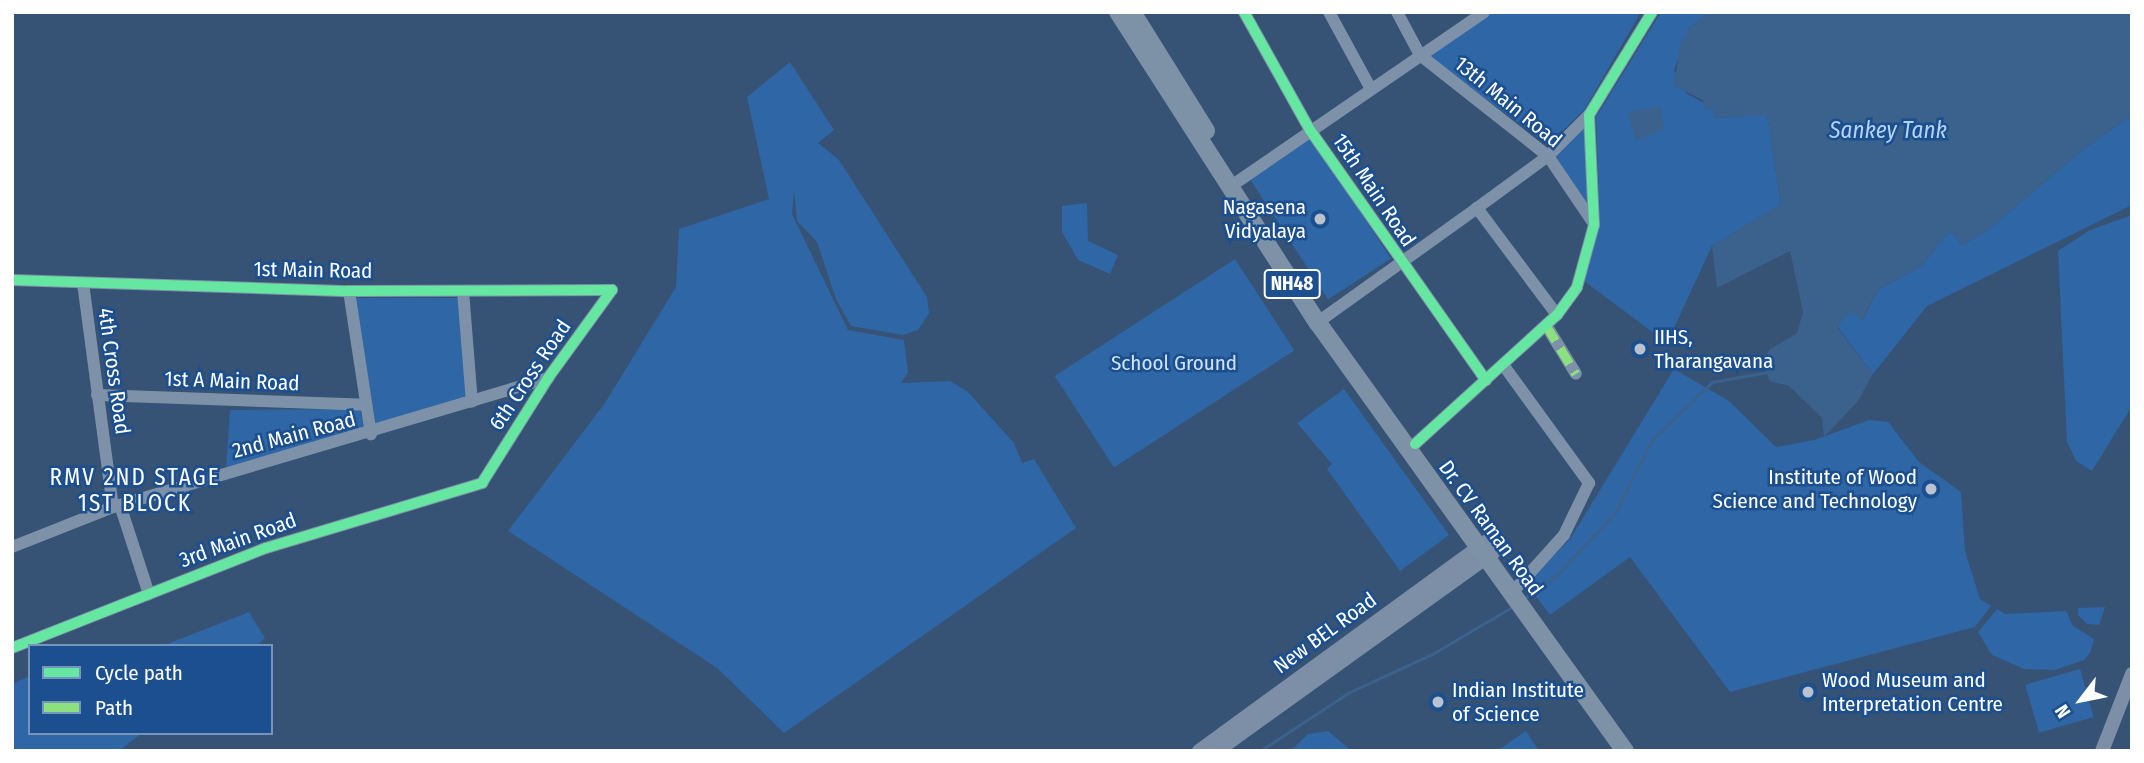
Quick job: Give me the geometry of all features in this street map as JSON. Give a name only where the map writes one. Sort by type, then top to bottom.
[{"type":"highway","name":"Dr. CV Raman Road","points":[[1118,12],[1236,202],[1485,551],[1636,751]]},
{"type":"highway","name":"Dr. CV Raman Road","points":[[1132,12],[1325,317],[1419,440],[1485,551]]},
{"type":"highway","name":"Dr. CV Raman Road","points":[[1520,597],[1625,751]]},
{"type":"main road","name":"New BEL Road","points":[[1199,751],[1485,551]]},
{"type":"main road","name":"New BEL Road","points":[[1217,751],[1485,551]]},
{"type":"main road","points":[[2102,751],[2132,674]]},
{"type":"main road","points":[[2109,751],[2132,691]]},
{"type":"street","name":"15th Main Road","points":[[1244,12],[1310,130],[1401,264],[1486,380]]},
{"type":"street","points":[[1329,12],[1371,89]]},
{"type":"street","name":"13th Main Road","points":[[1397,12],[1420,55],[1548,156],[1594,225]]},
{"type":"street","points":[[1237,181],[1484,12]]},
{"type":"street","points":[[1325,317],[1548,156],[1590,115],[1652,12]]},
{"type":"street","points":[[1419,440],[1504,366],[1557,315],[1577,287],[1594,225],[1590,115]]},
{"type":"street","points":[[1477,208],[1557,315]]},
{"type":"street","name":"1st Main Road","points":[[12,280],[349,291],[612,289]]},
{"type":"street","name":"4th Cross Road","points":[[83,283],[97,395],[116,506],[149,594]]},
{"type":"street","name":"6th Cross Road","points":[[482,483],[548,378],[612,289]]},
{"type":"street","points":[[463,290],[472,402]]},
{"type":"street","points":[[349,291],[371,434]]},
{"type":"street","points":[[1546,325],[1576,373]]},
{"type":"street","points":[[1504,366],[1589,483],[1564,535],[1520,597]]},
{"type":"street","name":"2nd Main Road","points":[[12,547],[116,506],[371,434],[548,378]]},
{"type":"street","name":"1st A Main Road","points":[[97,395],[366,405]]},
{"type":"street","name":"3rd Main Road","points":[[12,648],[266,548],[482,483]]},
{"type":"green space","points":[[1493,12],[1641,12],[1584,110],[1548,145],[1428,56]]},
{"type":"green space","points":[[1661,12],[1710,12],[1689,28],[1674,70],[1687,94],[1714,108],[1715,118],[1767,114],[1781,205],[1712,246],[1667,343],[1584,281],[1600,224],[1596,117]]},
{"type":"green space","points":[[790,62],[834,130],[818,143],[839,160],[927,297],[929,313],[918,330],[903,335],[851,326],[836,299],[817,242],[797,221],[794,191],[792,214],[848,330],[904,340],[908,372],[901,383],[950,381],[968,392],[1014,443],[1022,463],[1034,459],[1076,528],[784,733],[717,668],[508,531],[605,403],[676,287],[679,229],[769,199],[747,97]]},
{"type":"green space","points":[[1589,115],[1594,225],[1548,156]]},
{"type":"green space","points":[[2132,115],[2132,205],[1927,306],[1873,374],[1837,326],[1850,311],[1863,319],[1879,289],[1922,266],[1950,230],[1962,245],[1988,230],[2081,151]]},
{"type":"green space","name":"Nagasena Vidyalaya","points":[[1312,137],[1391,259],[1328,299],[1249,178]]},
{"type":"green space","points":[[1087,203],[1088,241],[1118,255],[1110,274],[1078,260],[1062,232],[1062,206]]},
{"type":"green space","points":[[2132,215],[2132,406],[2092,471],[2076,461],[2067,442],[2058,251],[2090,230]]},
{"type":"green space","name":"School Ground","points":[[1235,259],[1294,350],[1114,468],[1055,376]]},
{"type":"green space","points":[[355,298],[458,298],[466,398],[376,427]]},
{"type":"green space","points":[[1674,369],[1729,401],[1776,447],[1814,440],[1869,420],[1888,422],[1919,462],[1961,492],[1965,551],[1980,599],[1991,606],[1975,627],[1730,692],[1630,557],[1550,615],[1526,583],[1570,539]]},
{"type":"green space","points":[[1344,389],[1449,535],[1400,571],[1327,469],[1332,464],[1297,423]]},
{"type":"green space","points":[[360,409],[365,434],[226,469],[230,410]]},
{"type":"green space","points":[[2105,607],[2099,625],[2087,624],[2078,615],[2078,608]]},
{"type":"green space","points":[[1997,609],[2006,614],[2066,611],[2073,626],[2094,639],[2090,653],[2084,660],[2055,670],[2024,669],[1992,655],[1978,632]]},
{"type":"green space","points":[[249,612],[265,638],[258,644],[167,644]]},
{"type":"green space","points":[[2080,669],[2094,717],[2039,733],[2025,685]]},
{"type":"green space","points":[[28,677],[28,735],[139,735],[119,751],[12,751],[12,684]]},
{"type":"green space","points":[[1328,731],[1352,751],[1290,751],[1308,734]]},
{"type":"green space","points":[[1526,731],[1539,751],[1497,751]]},
{"type":"water","name":"Sankey Tank","points":[[1710,12],[2132,12],[2132,115],[2081,151],[1988,230],[1962,245],[1950,230],[1922,266],[1879,289],[1862,320],[1850,312],[1837,327],[1873,374],[1858,401],[1824,437],[1822,418],[1789,386],[1770,381],[1763,365],[1769,350],[1797,333],[1803,312],[1790,251],[1717,288],[1712,246],[1781,204],[1767,115],[1714,118],[1714,108],[1705,110],[1703,100],[1674,86],[1680,45],[1689,28]]},
{"type":"water","points":[[1660,106],[1664,129],[1636,141],[1628,112]]},
{"type":"waterway","points":[[1523,599],[1555,577],[1615,513],[1651,441],[1712,382],[1769,372]]},
{"type":"waterway","points":[[1260,751],[1348,693],[1434,653],[1512,607]]},
{"type":"marked path","points":[[1546,325],[1576,374]]},
{"type":"cycle path","points":[[1244,12],[1310,130],[1486,380]]},
{"type":"cycle path","points":[[1415,444],[1557,315],[1577,287],[1594,225],[1589,115],[1652,12]]},
{"type":"cycle path","points":[[12,280],[349,291],[612,290]]},
{"type":"cycle path","points":[[12,648],[266,548],[482,483],[548,378],[612,290]]},
{"type":"place","name":"Nagasena Vidyalaya","points":[[1320,219]]},
{"type":"place","name":"IIHS, Tharangavana","points":[[1640,349]]},
{"type":"place","name":"Institute of Wood Science and Technology","points":[[1931,489]]},
{"type":"place","name":"Wood Museum and Interpretation Centre","points":[[1808,692]]},
{"type":"place","name":"Indian Institute of Science","points":[[1438,702]]},
{"type":"district","name":"RMV 2ND STAGE 1ST BLOCK","points":[[135,490]]}]
